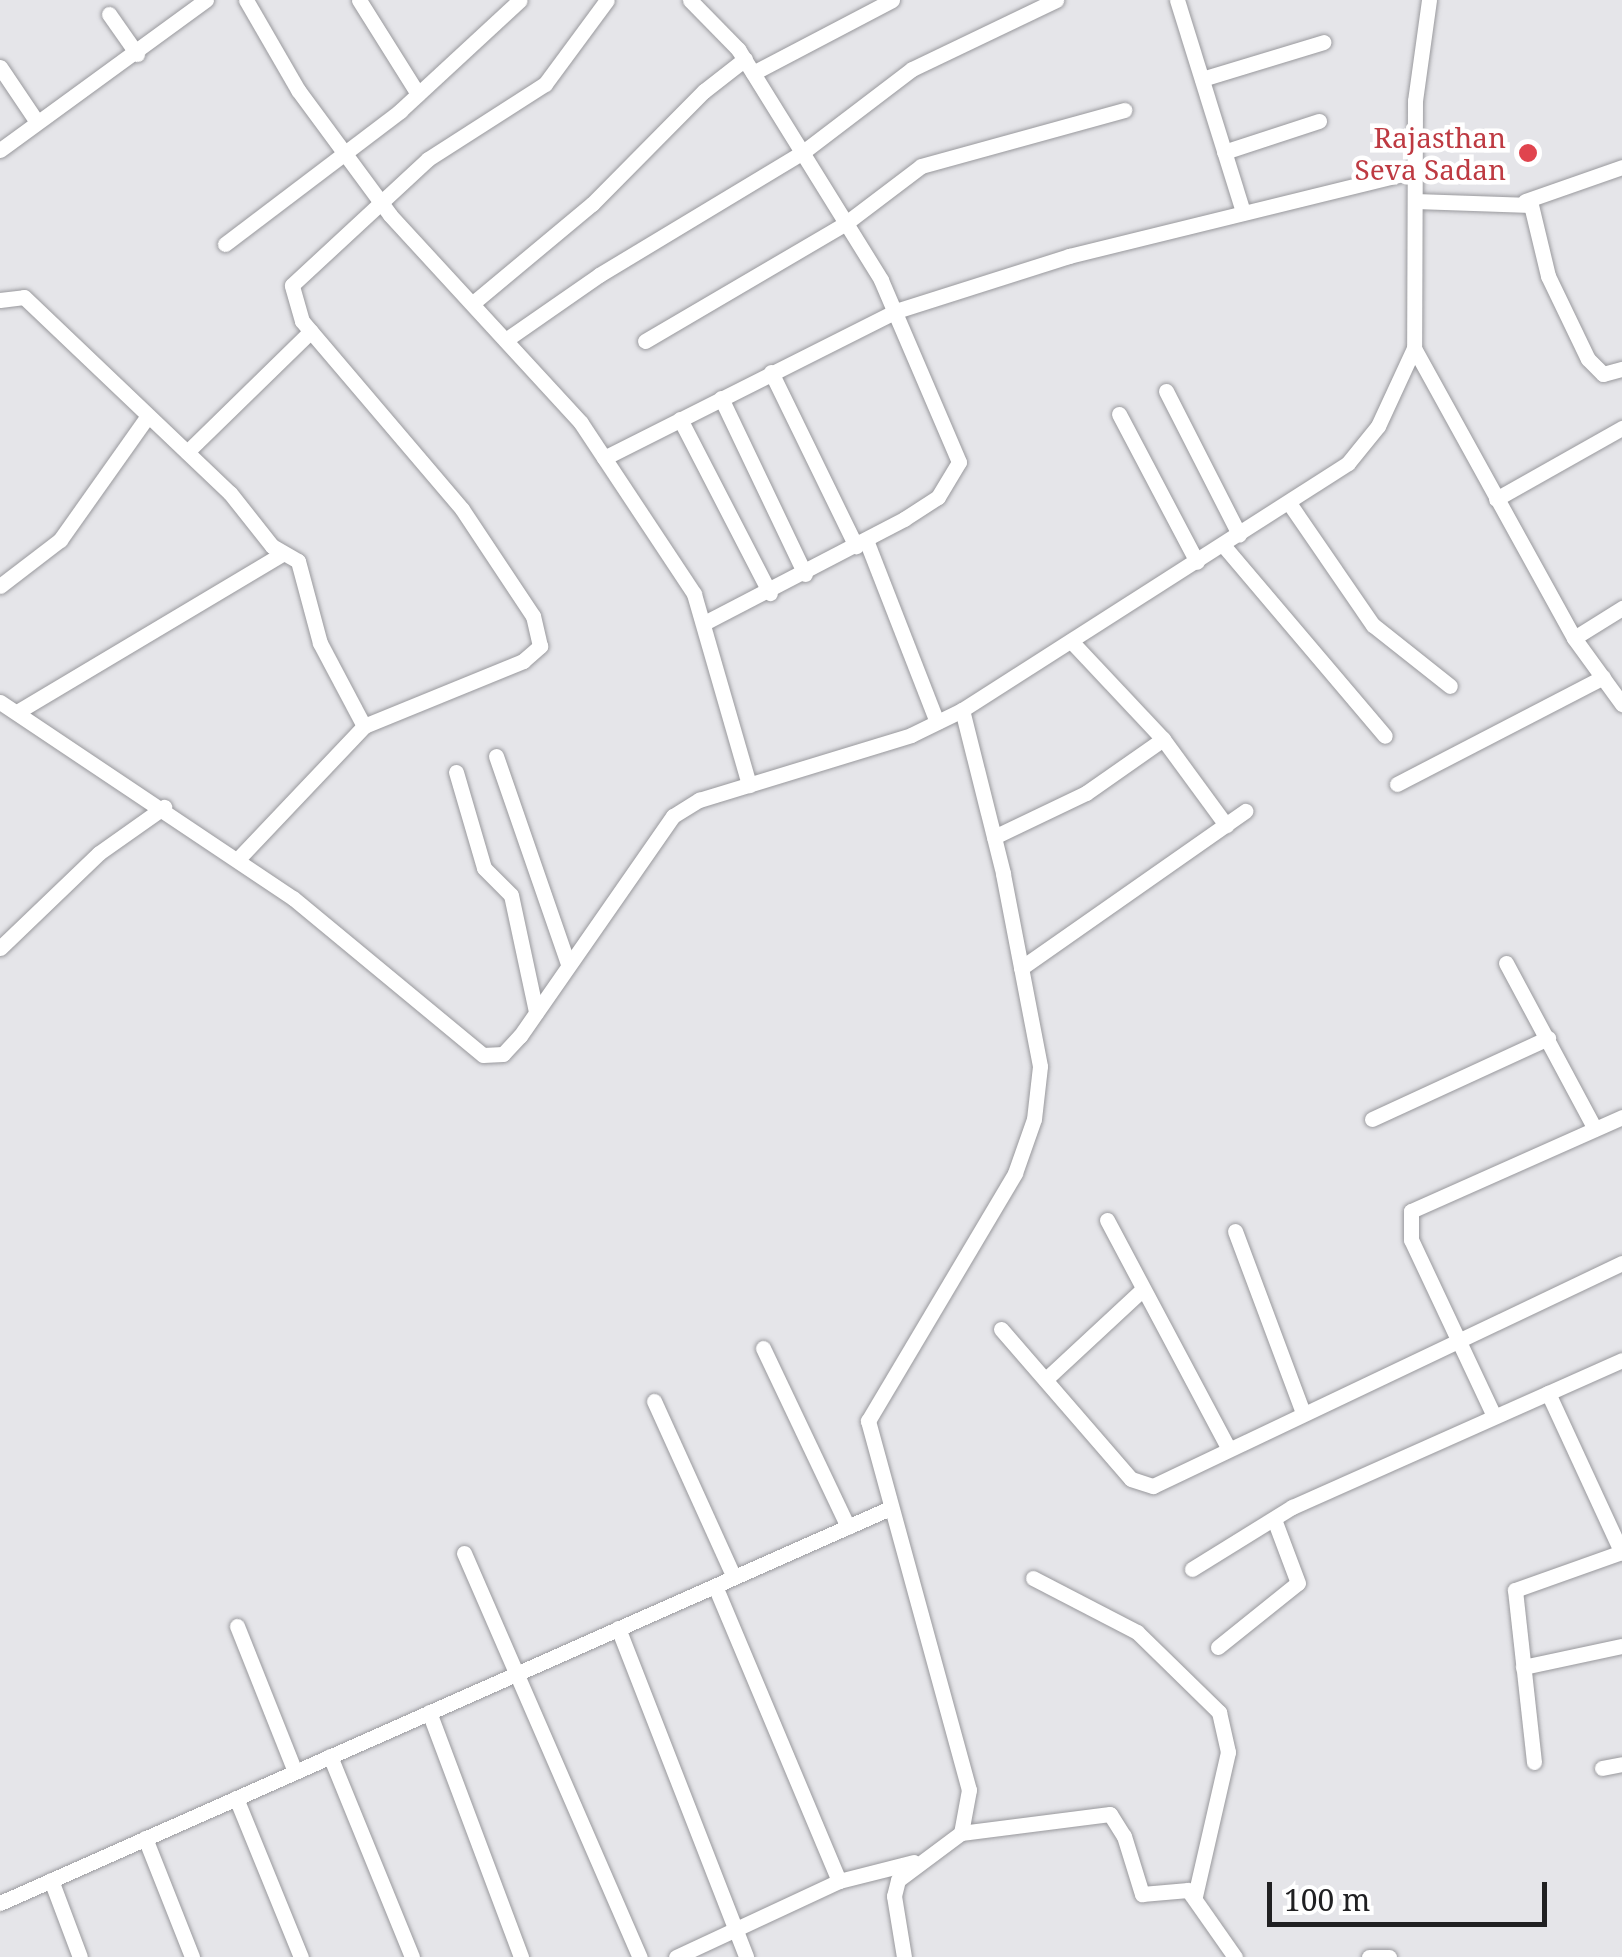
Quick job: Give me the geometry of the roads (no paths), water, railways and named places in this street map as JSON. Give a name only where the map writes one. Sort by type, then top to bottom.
[{"type":"street","points":[[0,150],[138,54],[206,0]]},
{"type":"street","points":[[246,0],[380,203],[507,339],[604,458],[706,622],[748,785]]},
{"type":"street","points":[[359,0],[418,94]]},
{"type":"street","points":[[225,244],[418,94],[520,0]]},
{"type":"street","points":[[238,859],[364,726],[523,661],[540,646],[540,633],[462,509],[311,332],[293,304],[292,284],[448,144],[544,84],[607,0]]},
{"type":"street","points":[[690,0],[749,66],[846,223],[896,311],[959,462],[938,497],[806,574],[706,622]]},
{"type":"street","points":[[474,303],[592,204],[704,91],[892,0]]},
{"type":"street","points":[[507,339],[599,275],[803,152],[912,69],[1056,0]]},
{"type":"street","points":[[1178,0],[1243,212]]},
{"type":"street","points":[[0,702],[238,859],[483,1054],[504,1054],[673,816],[748,785],[962,710],[1289,503],[1366,448],[1414,348],[1415,101],[1429,0]]},
{"type":"street","points":[[109,14],[138,54]]},
{"type":"street","points":[[1202,79],[1324,42]]},
{"type":"street","points":[[0,67],[37,122]]},
{"type":"street","points":[[645,341],[846,223],[939,157],[1124,110]]},
{"type":"street","points":[[1224,152],[1318,121]]},
{"type":"street","points":[[1415,201],[1525,201],[1622,167]]},
{"type":"street","points":[[604,458],[896,311],[1243,212],[1415,171]]},
{"type":"street","points":[[1525,201],[1535,214],[1548,276],[1588,359],[1604,374],[1622,369]]},
{"type":"street","points":[[0,300],[24,297],[187,452],[282,554],[298,560],[320,643],[364,726]]},
{"type":"street","points":[[187,452],[311,332]]},
{"type":"street","points":[[1414,348],[1574,638],[1622,704]]},
{"type":"street","points":[[771,372],[861,543],[936,722]]},
{"type":"street","points":[[1166,391],[1239,534]]},
{"type":"street","points":[[720,398],[806,574]]},
{"type":"street","points":[[1119,414],[1197,562]]},
{"type":"street","points":[[0,586],[60,540],[147,417]]},
{"type":"street","points":[[680,418],[770,593]]},
{"type":"street","points":[[1496,499],[1622,428]]},
{"type":"street","points":[[1289,503],[1373,626],[1450,686]]},
{"type":"street","points":[[1223,545],[1384,736]]},
{"type":"street","points":[[16,712],[282,554]]},
{"type":"street","points":[[1574,638],[1622,608]]},
{"type":"street","points":[[1072,641],[1162,739],[1226,825]]},
{"type":"street","points":[[1397,784],[1603,677]]},
{"type":"street","points":[[961,1832],[969,1790],[868,1421],[1015,1172],[1036,1101],[1040,1066],[1022,968],[962,710]]},
{"type":"street","points":[[994,837],[1086,794],[1162,739]]},
{"type":"street","points":[[496,756],[568,964]]},
{"type":"street","points":[[456,772],[484,868],[511,895],[536,1012]]},
{"type":"street","points":[[0,948],[100,853],[164,807]]},
{"type":"street","points":[[1022,968],[1244,812]]},
{"type":"street","points":[[1506,963],[1596,1128]]},
{"type":"street","points":[[1372,1119],[1548,1038]]},
{"type":"street","points":[[1494,1416],[1463,1342],[1410,1240],[1411,1211],[1622,1117]]},
{"type":"street","points":[[1106,1220],[1228,1448]]},
{"type":"street","points":[[1235,1231],[1303,1413]]},
{"type":"street","points":[[1001,1329],[1141,1487],[1463,1342],[1622,1264]]},
{"type":"street","points":[[1046,1379],[1143,1289]]},
{"type":"street","points":[[764,1348],[848,1526]]},
{"type":"street","points":[[1192,1569],[1274,1519],[1622,1360]]},
{"type":"street","points":[[1534,1762],[1515,1590],[1622,1552],[1548,1393]]},
{"type":"street","points":[[654,1401],[734,1577]]},
{"type":"street","points":[[0,1903],[890,1508]]},
{"type":"street","points":[[1218,1648],[1298,1583],[1274,1519]]},
{"type":"street","points":[[464,1553],[640,1957]]},
{"type":"street","points":[[1034,1578],[1137,1632],[1219,1712],[1228,1752],[1196,1896]]},
{"type":"street","points":[[715,1586],[840,1881]]},
{"type":"street","points":[[237,1626],[296,1772]]},
{"type":"street","points":[[618,1628],[746,1957]]},
{"type":"street","points":[[1523,1667],[1622,1646]]},
{"type":"street","points":[[429,1712],[521,1957]]},
{"type":"street","points":[[330,1756],[412,1957]]},
{"type":"street","points":[[1602,1768],[1622,1764]]},
{"type":"street","points":[[236,1798],[301,1957]]},
{"type":"street","points":[[676,1957],[840,1881],[914,1862],[961,1832],[1110,1814],[1124,1836],[1142,1894],[1178,1889],[1196,1896],[1235,1957]]},
{"type":"street","points":[[145,1838],[192,1957]]},
{"type":"street","points":[[904,1957],[894,1896],[914,1862]]},
{"type":"street","points":[[50,1880],[80,1957]]},
{"type":"street","points":[[1369,1957],[1389,1957]]},
{"type":"place","name":"Rajasthan Seva Sadan","points":[[1528,153]]}]
